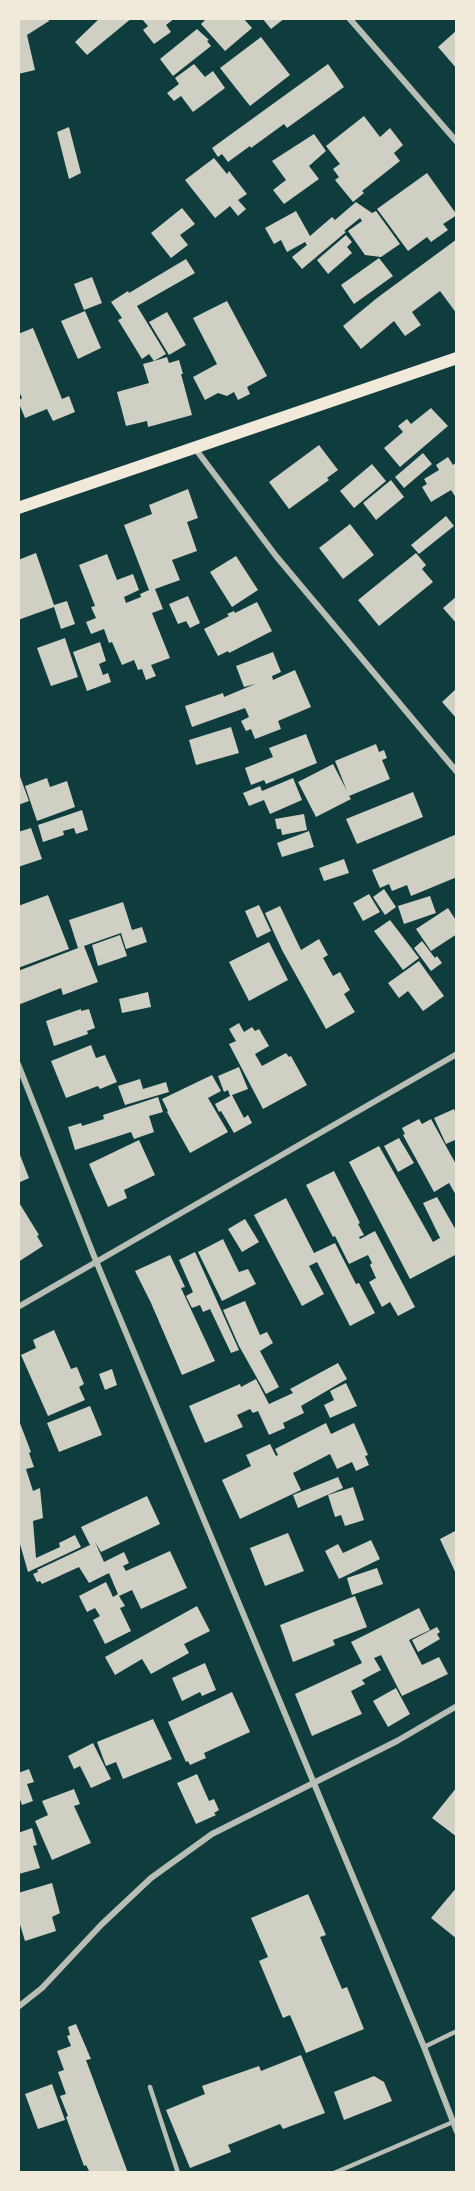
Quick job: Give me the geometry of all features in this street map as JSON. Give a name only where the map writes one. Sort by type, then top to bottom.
[{"type":"main road","points":[[18,508],[457,358]]},
{"type":"street","points":[[350,18],[457,142]]},
{"type":"street","points":[[194,447],[276,556],[457,772]]},
{"type":"street","points":[[18,1307],[457,1054]]},
{"type":"street","points":[[18,1064],[96,1261],[315,1784],[457,2132]]},
{"type":"street","points":[[18,2007],[42,1988],[101,1925],[151,1878],[212,1834],[315,1784],[457,1706]]},
{"type":"lane","points":[[424,2048],[457,2031]]},
{"type":"lane","points":[[150,2087],[178,2173]]},
{"type":"lane","points":[[334,2173],[453,2122]]},
{"type":"building","points":[[48,18],[49,21],[27,35],[35,70],[18,74],[18,20]]},
{"type":"building","points":[[100,18],[132,18],[87,55],[75,42]]},
{"type":"building","points":[[141,18],[175,18],[166,25],[171,32],[154,44],[143,30],[148,26]]},
{"type":"building","points":[[207,18],[243,18],[252,28],[225,51],[201,24]]},
{"type":"building","points":[[262,18],[285,18],[271,29]]},
{"type":"building","points":[[197,29],[209,40],[207,41],[211,46],[173,76],[160,59]]},
{"type":"building","points":[[457,30],[457,69],[438,47]]},
{"type":"building","points":[[261,37],[290,75],[250,106],[220,68]]},
{"type":"building","points":[[194,64],[205,77],[213,71],[225,88],[193,112],[181,96],[174,101],[167,93],[179,84],[175,78]]},
{"type":"building","points":[[328,64],[344,87],[287,128],[284,124],[228,162],[222,154],[218,157],[212,148]]},
{"type":"building","points":[[364,116],[380,137],[390,128],[403,145],[394,153],[400,161],[362,191],[364,193],[353,202],[335,180],[339,177],[333,169],[340,164],[326,146]]},
{"type":"building","points":[[69,127],[81,173],[69,179],[57,132]]},
{"type":"building","points":[[314,134],[326,151],[309,166],[319,179],[284,204],[273,190],[286,180],[272,161]]},
{"type":"building","points":[[214,158],[227,174],[229,171],[247,194],[238,200],[246,209],[238,216],[230,206],[215,218],[185,180]]},
{"type":"building","points":[[427,173],[457,215],[443,224],[448,230],[431,242],[427,237],[408,251],[377,209]]},
{"type":"building","points":[[356,202],[372,213],[376,211],[400,244],[381,257],[365,255],[348,231],[362,221],[360,218],[302,269],[292,257],[307,245],[305,242],[287,252],[281,240],[274,244],[265,228],[296,211],[310,236],[332,217],[335,220]]},
{"type":"building","points":[[182,208],[195,224],[180,235],[188,245],[171,258],[151,233]]},
{"type":"building","points":[[346,235],[352,242],[347,247],[352,253],[328,274],[317,260]]},
{"type":"building","points":[[457,239],[457,314],[440,291],[412,312],[421,325],[405,336],[394,321],[361,349],[343,326]]},
{"type":"building","points":[[379,258],[393,276],[354,304],[341,285]]},
{"type":"building","points":[[186,259],[195,273],[137,306],[166,354],[154,361],[149,354],[142,359],[118,320],[122,318],[111,302]]},
{"type":"building","points":[[92,277],[102,303],[84,310],[74,284]]},
{"type":"building","points":[[227,301],[267,376],[247,387],[250,394],[238,400],[234,392],[227,396],[218,393],[205,400],[193,377],[217,364],[193,318]]},
{"type":"building","points":[[85,311],[101,348],[78,359],[61,321]]},
{"type":"building","points":[[167,312],[186,345],[169,355],[149,322]]},
{"type":"building","points":[[33,328],[62,399],[69,396],[75,412],[53,421],[47,409],[25,418],[18,401],[22,398],[18,389],[18,334]]},
{"type":"building","points":[[167,357],[169,363],[179,360],[192,415],[148,427],[147,421],[126,426],[117,392],[149,383],[143,364]]},
{"type":"building","points":[[431,408],[448,426],[400,467],[384,448],[403,432],[398,426],[407,419],[411,424]]},
{"type":"building","points":[[319,445],[338,470],[327,478],[329,480],[289,509],[269,482]]},
{"type":"building","points":[[423,453],[432,464],[404,488],[395,477]]},
{"type":"building","points":[[448,457],[453,465],[457,462],[457,499],[451,490],[431,502],[422,487],[427,484],[424,479],[439,470],[436,465]]},
{"type":"building","points":[[372,464],[386,481],[354,508],[340,491]]},
{"type":"building","points":[[391,480],[404,497],[376,520],[363,503]]},
{"type":"building","points":[[188,489],[198,518],[187,522],[197,551],[172,560],[180,580],[155,589],[163,609],[152,613],[170,658],[151,665],[156,676],[146,680],[142,669],[138,670],[134,660],[122,665],[104,629],[91,634],[86,622],[96,618],[91,607],[95,606],[79,565],[107,554],[117,580],[133,574],[139,590],[124,597],[126,603],[141,597],[140,594],[149,590],[124,525],[152,514],[149,505]]},
{"type":"building","points":[[446,516],[454,526],[419,554],[411,545]]},
{"type":"building","points":[[350,524],[374,555],[343,579],[319,548]]},
{"type":"building","points":[[36,553],[54,605],[67,601],[75,624],[61,629],[54,607],[18,620],[18,560]]},
{"type":"building","points":[[416,553],[426,565],[422,569],[433,582],[379,626],[358,600]]},
{"type":"building","points":[[236,556],[258,590],[232,607],[210,572]]},
{"type":"building","points":[[188,596],[200,623],[190,628],[186,621],[178,624],[169,604]]},
{"type":"building","points":[[457,596],[457,624],[443,608]]},
{"type":"building","points":[[257,602],[272,631],[229,653],[228,651],[218,656],[204,629],[229,616],[227,614],[234,611],[235,613]]},
{"type":"building","points":[[65,638],[78,677],[51,686],[37,648]]},
{"type":"building","points":[[100,642],[106,661],[99,664],[103,675],[108,673],[111,682],[87,691],[73,652]]},
{"type":"building","points":[[273,652],[281,672],[272,676],[273,680],[295,670],[311,707],[278,721],[281,729],[255,739],[251,729],[246,731],[241,721],[249,717],[245,708],[192,727],[185,706],[223,693],[224,697],[255,684],[244,687],[236,666]]},
{"type":"building","points":[[457,688],[457,719],[442,702]]},
{"type":"building","points":[[231,727],[239,753],[196,765],[189,740]]},
{"type":"building","points":[[306,734],[317,763],[266,784],[264,780],[251,785],[245,768],[273,757],[269,748]]},
{"type":"building","points":[[376,744],[379,752],[384,750],[387,758],[382,760],[390,779],[349,796],[351,799],[316,817],[298,782],[333,764],[347,791],[335,761]]},
{"type":"building","points":[[18,771],[29,801],[18,805]]},
{"type":"building","points":[[47,778],[50,787],[67,781],[75,807],[37,821],[25,786]]},
{"type":"building","points":[[293,778],[302,800],[270,814],[264,800],[249,806],[243,793],[260,786],[262,791]]},
{"type":"building","points":[[413,792],[423,817],[357,844],[346,819]]},
{"type":"building","points":[[82,810],[88,830],[76,834],[74,828],[63,831],[64,835],[43,842],[38,825]]},
{"type":"building","points":[[304,814],[307,830],[282,835],[281,829],[277,829],[275,819]]},
{"type":"building","points":[[31,828],[42,859],[18,867],[18,832]]},
{"type":"building","points":[[309,831],[314,847],[282,857],[277,843]]},
{"type":"building","points":[[457,834],[457,877],[411,896],[407,885],[392,891],[389,884],[380,888],[372,870]]},
{"type":"building","points":[[344,859],[349,873],[324,881],[319,868]]},
{"type":"building","points":[[384,889],[396,907],[385,915],[373,897]]},
{"type":"building","points":[[369,894],[380,912],[363,921],[353,903]]},
{"type":"building","points":[[48,895],[69,949],[18,968],[18,906]]},
{"type":"building","points":[[430,896],[436,913],[404,924],[398,906]]},
{"type":"building","points":[[123,902],[132,930],[142,927],[147,942],[126,949],[121,933],[84,946],[98,982],[63,995],[61,988],[18,1005],[18,971],[78,948],[69,920]]},
{"type":"building","points":[[259,905],[271,931],[257,938],[245,911]]},
{"type":"building","points":[[280,906],[301,950],[319,939],[328,955],[323,958],[333,976],[340,972],[350,990],[344,994],[355,1012],[326,1029],[282,950],[265,913]]},
{"type":"building","points":[[448,908],[457,922],[457,934],[431,951],[416,929]]},
{"type":"building","points":[[390,920],[419,958],[403,970],[374,931]]},
{"type":"building","points":[[120,935],[127,956],[98,966],[92,945]]},
{"type":"building","points":[[422,941],[435,958],[437,956],[442,963],[431,971],[414,948]]},
{"type":"building","points":[[269,942],[288,980],[249,1001],[229,962]]},
{"type":"building","points":[[419,961],[444,996],[423,1011],[408,991],[399,998],[388,983]]},
{"type":"building","points":[[148,992],[151,1007],[122,1013],[119,999]]},
{"type":"building","points":[[81,1009],[81,1011],[89,1009],[95,1028],[87,1031],[88,1034],[54,1046],[46,1021]]},
{"type":"building","points":[[239,1023],[244,1032],[252,1027],[255,1031],[259,1029],[269,1046],[255,1054],[262,1066],[286,1053],[289,1057],[291,1056],[307,1085],[263,1109],[229,1044],[236,1041],[229,1029]]},
{"type":"building","points":[[91,1045],[96,1058],[105,1055],[117,1082],[100,1089],[98,1086],[66,1098],[51,1061]]},
{"type":"building","points":[[239,1067],[248,1089],[232,1095],[244,1118],[248,1115],[252,1123],[234,1133],[215,1104],[230,1096],[228,1090],[224,1092],[218,1076]]},
{"type":"building","points":[[212,1075],[221,1091],[208,1098],[228,1132],[190,1153],[162,1099]]},
{"type":"building","points":[[140,1079],[143,1089],[166,1082],[169,1092],[125,1105],[118,1086]]},
{"type":"building","points":[[158,1097],[163,1112],[149,1116],[154,1132],[134,1139],[131,1132],[75,1150],[68,1127],[81,1123],[82,1126],[104,1119],[103,1115]]},
{"type":"building","points":[[454,1109],[457,1116],[457,1139],[446,1144],[434,1118]]},
{"type":"building","points":[[419,1119],[422,1124],[431,1119],[457,1166],[457,1197],[449,1183],[434,1192],[403,1135],[405,1134],[402,1128]]},
{"type":"building","points":[[399,1138],[414,1163],[398,1172],[384,1146]]},
{"type":"building","points":[[139,1140],[155,1175],[124,1190],[127,1198],[108,1207],[89,1164]]},
{"type":"building","points":[[379,1146],[433,1242],[440,1238],[444,1246],[423,1203],[437,1197],[457,1232],[457,1254],[410,1279],[349,1162]]},
{"type":"building","points":[[20,1155],[29,1178],[18,1183],[18,1156]]},
{"type":"building","points":[[334,1171],[360,1223],[358,1224],[364,1235],[359,1237],[360,1239],[375,1231],[415,1307],[398,1316],[390,1302],[382,1307],[369,1282],[376,1278],[368,1255],[349,1264],[306,1185]]},
{"type":"building","points":[[286,1198],[314,1253],[335,1243],[356,1284],[359,1283],[375,1313],[350,1326],[317,1262],[309,1266],[324,1294],[302,1306],[254,1215]]},
{"type":"building","points":[[18,1201],[39,1235],[37,1236],[43,1246],[18,1262]]},
{"type":"building","points":[[245,1219],[259,1242],[242,1252],[228,1229]]},
{"type":"building","points":[[223,1239],[239,1272],[248,1269],[256,1284],[222,1301],[198,1252]]},
{"type":"building","points":[[195,1252],[239,1350],[231,1353],[210,1309],[203,1312],[200,1305],[192,1308],[186,1296],[193,1292],[179,1260]]},
{"type":"building","points":[[170,1255],[185,1287],[181,1288],[215,1361],[182,1375],[135,1271]]},
{"type":"building","points":[[245,1301],[260,1335],[267,1332],[273,1343],[260,1351],[279,1387],[266,1394],[239,1346],[223,1310]]},
{"type":"building","points":[[54,1330],[71,1369],[77,1367],[84,1384],[79,1387],[85,1400],[48,1416],[21,1355],[36,1348],[33,1340]]},
{"type":"building","points":[[338,1363],[347,1379],[301,1406],[304,1413],[283,1423],[285,1428],[269,1435],[258,1411],[253,1413],[250,1409],[237,1415],[243,1427],[205,1443],[189,1406],[240,1384],[241,1387],[256,1379],[269,1404],[293,1393],[290,1389]]},
{"type":"building","points":[[112,1369],[117,1385],[105,1390],[99,1374]]},
{"type":"building","points":[[346,1383],[357,1406],[330,1418],[324,1405],[334,1400],[330,1391]]},
{"type":"building","points":[[90,1406],[102,1435],[59,1452],[47,1423]]},
{"type":"building","points":[[18,1418],[31,1452],[29,1453],[34,1467],[26,1469],[33,1491],[40,1488],[43,1518],[33,1521],[36,1558],[60,1547],[59,1543],[75,1535],[81,1547],[28,1572],[18,1537]]},
{"type":"building","points":[[326,1423],[331,1434],[354,1423],[368,1455],[365,1456],[369,1465],[356,1471],[352,1462],[337,1469],[330,1454],[293,1473],[301,1490],[240,1519],[222,1480],[251,1466],[246,1455],[270,1444],[276,1456],[278,1455],[275,1449]]},
{"type":"building","points":[[338,1477],[343,1488],[298,1508],[293,1495]]},
{"type":"building","points":[[353,1487],[364,1520],[345,1526],[341,1515],[335,1517],[328,1495]]},
{"type":"building","points":[[147,1496],[160,1524],[101,1552],[95,1542],[104,1562],[124,1552],[129,1563],[123,1566],[126,1571],[170,1551],[187,1588],[141,1609],[132,1590],[119,1596],[125,1606],[120,1608],[131,1631],[105,1644],[93,1620],[100,1616],[95,1608],[87,1612],[79,1596],[106,1582],[113,1597],[118,1594],[109,1573],[89,1583],[79,1567],[42,1584],[40,1581],[37,1582],[33,1574],[90,1545],[81,1527]]},
{"type":"building","points":[[457,1530],[457,1576],[440,1539]]},
{"type":"building","points":[[288,1533],[304,1571],[265,1586],[250,1548]]},
{"type":"building","points":[[371,1540],[380,1559],[339,1579],[325,1551],[338,1544],[343,1553]]},
{"type":"building","points":[[377,1568],[383,1584],[352,1595],[347,1578]]},
{"type":"building","points":[[355,1596],[367,1627],[333,1640],[335,1645],[293,1662],[280,1625]]},
{"type":"building","points":[[197,1606],[210,1631],[184,1644],[189,1653],[151,1674],[142,1659],[115,1675],[105,1657]]},
{"type":"building","points":[[419,1608],[430,1630],[409,1640],[422,1665],[439,1657],[448,1674],[402,1696],[381,1655],[374,1658],[381,1670],[362,1680],[365,1684],[351,1691],[362,1714],[312,1736],[295,1694],[362,1663],[351,1642]]},
{"type":"building","points":[[437,1627],[440,1639],[418,1652],[412,1640]]},
{"type":"building","points":[[205,1663],[216,1690],[202,1696],[200,1692],[182,1701],[172,1678]]},
{"type":"building","points":[[396,1688],[410,1714],[388,1727],[373,1701]]},
{"type":"building","points":[[232,1692],[250,1732],[204,1753],[206,1758],[190,1765],[188,1761],[186,1762],[168,1722]]},
{"type":"building","points":[[153,1719],[172,1759],[123,1779],[116,1762],[106,1766],[97,1742]]},
{"type":"building","points":[[93,1743],[111,1779],[91,1788],[80,1766],[74,1769],[68,1756]]},
{"type":"building","points":[[29,1769],[34,1782],[27,1784],[33,1801],[22,1805],[18,1794],[18,1773]]},
{"type":"building","points":[[197,1774],[209,1801],[214,1799],[219,1810],[214,1813],[216,1815],[196,1824],[177,1783]]},
{"type":"building","points":[[457,1787],[457,1837],[432,1818]]},
{"type":"building","points":[[74,1789],[80,1804],[74,1806],[91,1843],[52,1860],[35,1821],[48,1815],[42,1801]]},
{"type":"building","points":[[32,1828],[37,1845],[33,1846],[40,1868],[19,1874],[18,1833]]},
{"type":"building","points":[[52,1883],[60,1913],[52,1917],[56,1931],[25,1941],[18,1918],[18,1893]]},
{"type":"building","points":[[457,1887],[457,1939],[431,1918]]},
{"type":"building","points":[[308,1894],[326,1935],[320,1937],[342,1989],[347,1987],[364,2029],[306,2053],[290,2015],[283,2018],[259,1961],[268,1957],[251,1918]]},
{"type":"building","points":[[76,2024],[91,2059],[86,2060],[128,2173],[90,2173],[86,2165],[84,2166],[66,2117],[68,2116],[60,2096],[66,2094],[58,2072],[64,2070],[57,2051],[71,2046],[67,2036],[70,2035],[68,2027]]},
{"type":"building","points":[[301,2055],[325,2113],[283,2129],[280,2124],[228,2145],[231,2152],[190,2168],[166,2110],[205,2094],[202,2086],[259,2066],[261,2071]]},
{"type":"building","points":[[374,2076],[384,2082],[392,2101],[344,2120],[334,2092]]},
{"type":"building","points":[[52,2084],[65,2120],[38,2129],[25,2094]]}]
